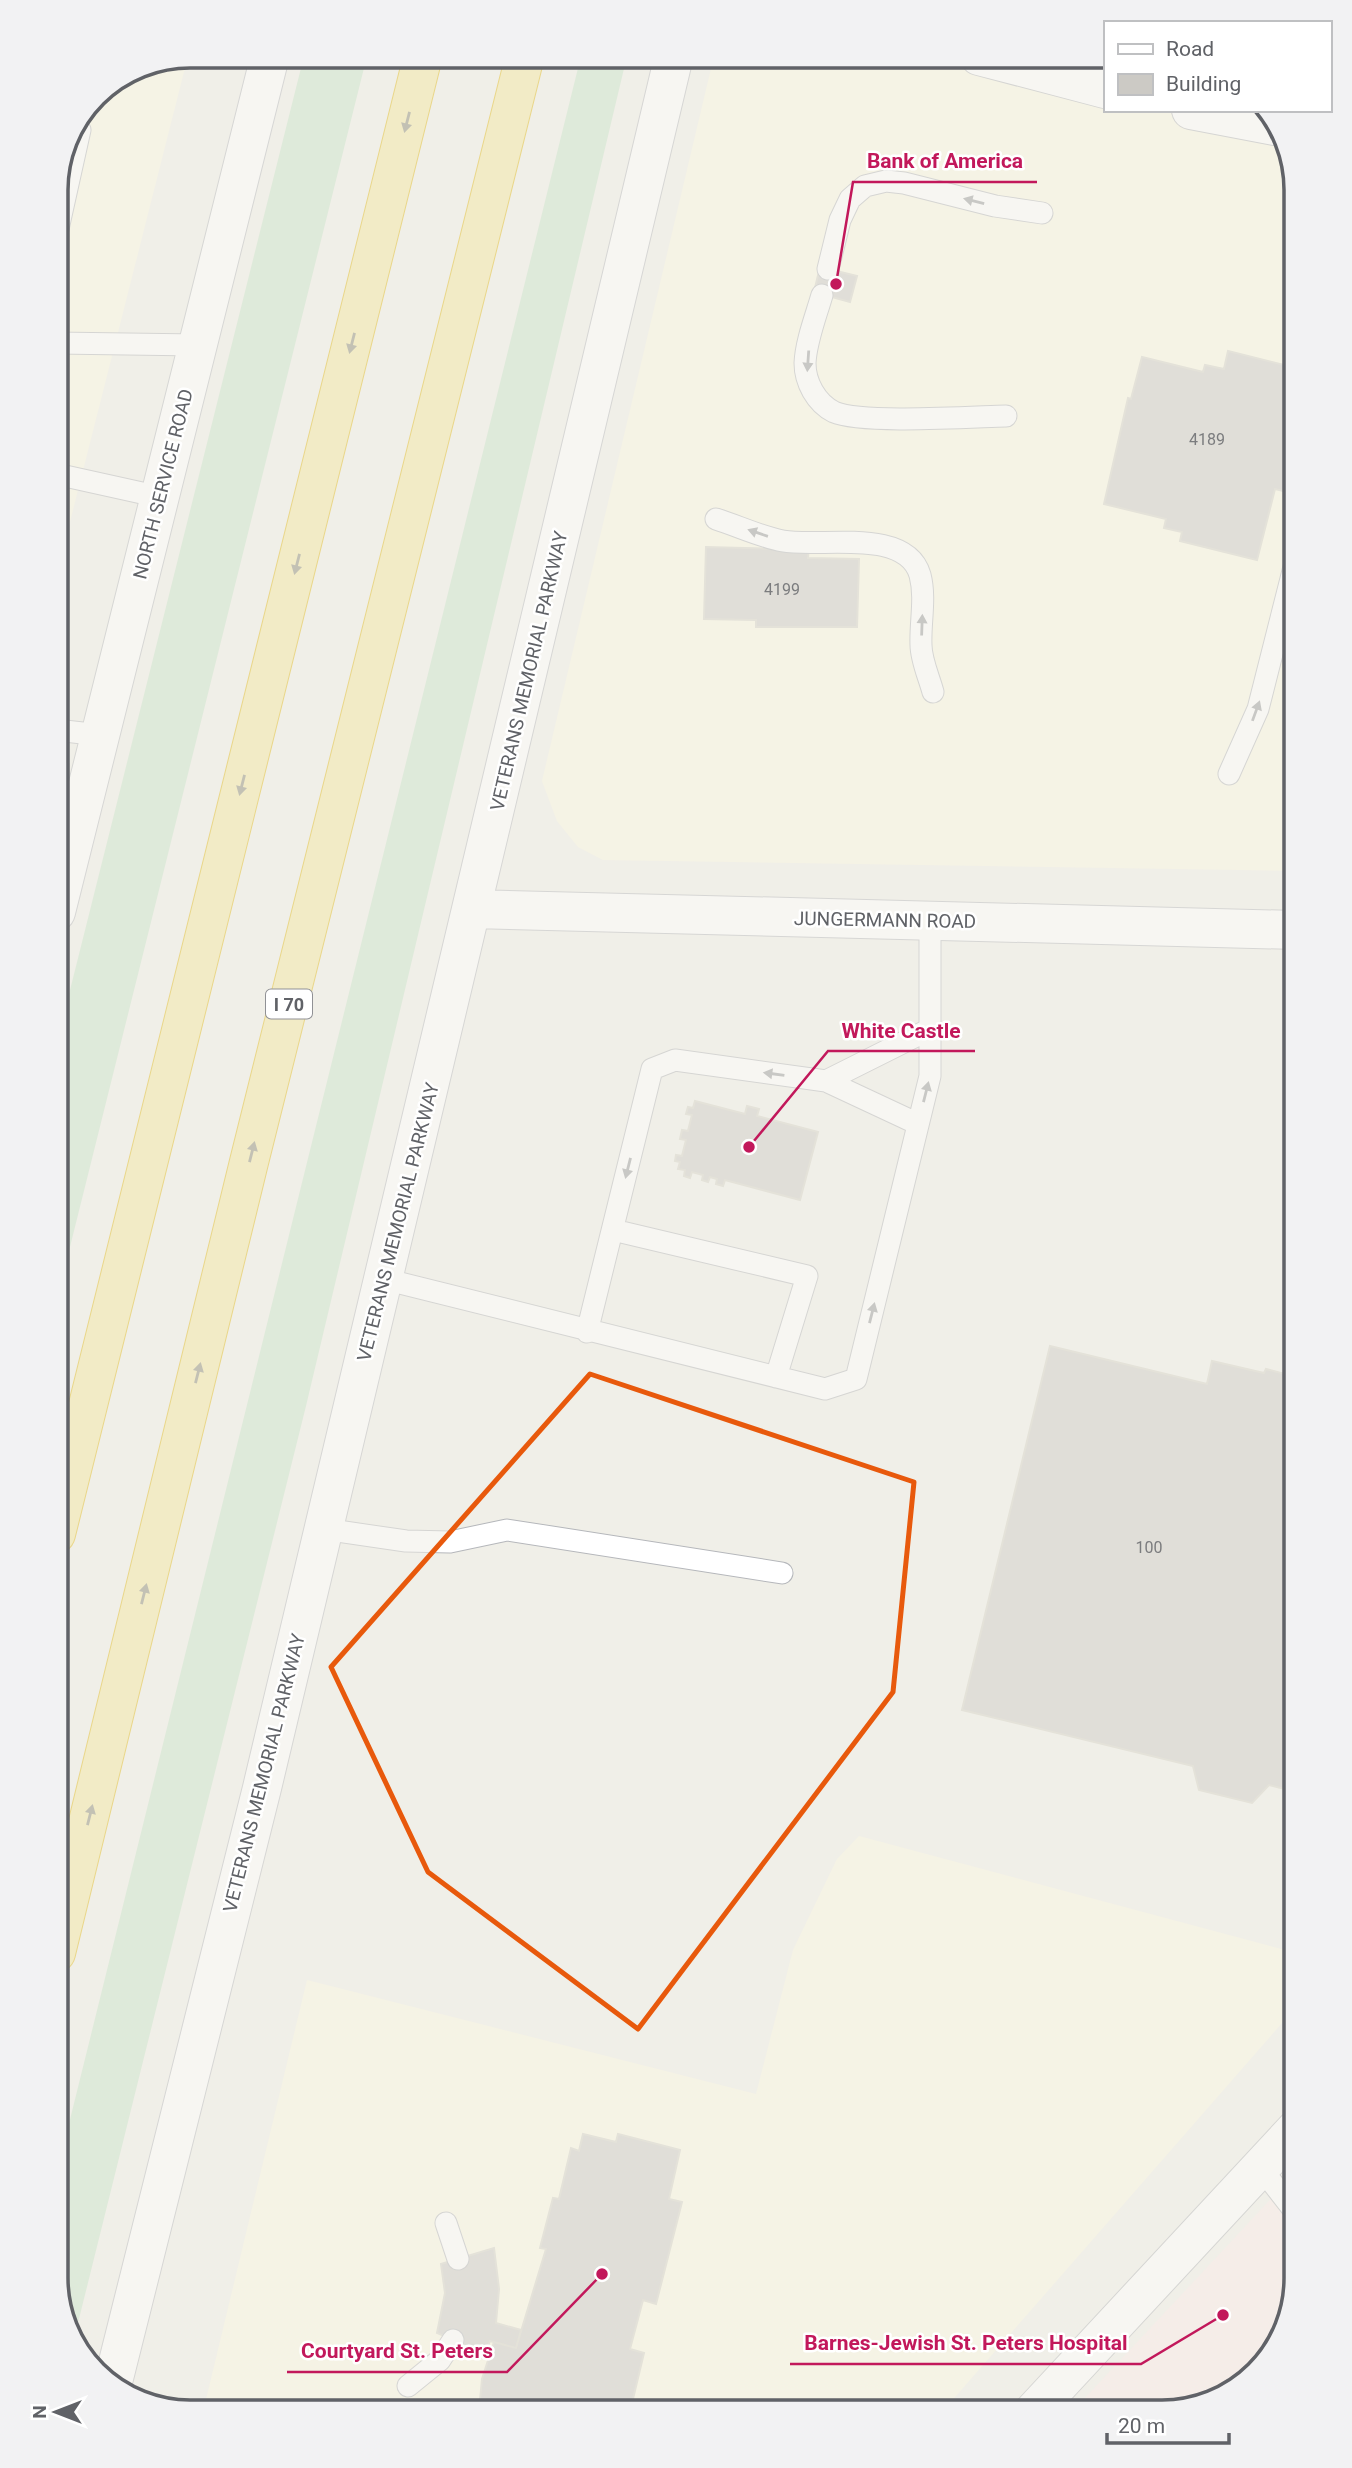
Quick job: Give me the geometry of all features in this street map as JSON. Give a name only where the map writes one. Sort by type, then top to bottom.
[{"type":"highway","points":[[68,1484],[420,68]]},
{"type":"highway","name":"I 70","points":[[68,1903],[253,1148],[523,68]]},
{"type":"main road","name":"NORTH SERVICE ROAD","points":[[69,861],[267,68]]},
{"type":"main road","name":"VETERANS MEMORIAL PARKWAY","points":[[116,2375],[324,1529],[671,68]]},
{"type":"main road","points":[[1028,69],[1104,89]]},
{"type":"main road","points":[[1202,112],[1264,124]]},
{"type":"main road","name":"JUNGERMANN ROAD","points":[[473,909],[1284,930]]},
{"type":"main road","points":[[1044,2400],[1284,2142]]},
{"type":"lane","points":[[70,175],[76,149]]},
{"type":"lane","points":[[828,269],[840,220],[850,200],[865,186],[886,181],[904,183],[995,206],[1042,213]]},
{"type":"lane","points":[[822,295],[805,363],[809,386],[818,400],[834,412],[860,417],[1006,416]]},
{"type":"lane","points":[[69,343],[198,345]]},
{"type":"lane","points":[[69,477],[160,497]]},
{"type":"lane","points":[[716,519],[783,542],[868,544],[892,547],[909,557],[921,582],[921,648],[933,692]]},
{"type":"lane","points":[[1229,774],[1258,709],[1284,606]]},
{"type":"lane","points":[[69,731],[100,735]]},
{"type":"lane","points":[[384,1279],[587,1332],[825,1389],[856,1379],[930,1076],[930,921]]},
{"type":"lane","points":[[826,1081],[928,1030]]},
{"type":"lane","points":[[587,1332],[652,1069],[676,1060],[826,1081],[918,1124]]},
{"type":"lane","points":[[613,1230],[807,1276],[776,1377]]},
{"type":"lane","points":[[324,1529],[406,1541],[450,1542],[508,1530],[782,1573]]},
{"type":"lane","points":[[1260,2167],[1284,2198]]},
{"type":"lane","points":[[446,2223],[458,2259]]},
{"type":"lane","points":[[408,2386],[440,2360],[453,2340]]},
{"type":"highlighted area","points":[[590,1374],[914,1482],[893,1692],[638,2029],[428,1872],[331,1667]]},
{"type":"shaded area","points":[[185,68],[69,526],[69,182],[72,158],[93,116],[110,98],[151,75]]},
{"type":"shaded area","points":[[711,69],[1104,69],[1104,112],[1255,112],[1274,143],[1284,190],[1284,871],[603,860],[578,847],[557,821],[542,781]]},
{"type":"shaded area","points":[[859,1836],[1284,1950],[1284,2021],[953,2400],[206,2399],[307,1980],[756,2094],[793,1950],[837,1859]]},
{"type":"shaded area","points":[[1284,2185],[1284,2278],[1281,2302],[1271,2332],[1254,2358],[1223,2383],[1186,2397],[1162,2400],[1083,2400]]},
{"type":"green space","points":[[301,68],[364,68],[68,1253],[69,996]]},
{"type":"green space","points":[[578,68],[624,68],[306,1406],[78,2324],[68,2278],[68,2127]]},
{"type":"building","points":[[820,267],[857,276],[850,302],[814,292]]},
{"type":"building","points":[[1228,351],[1284,365],[1284,491],[1275,489],[1257,560],[1180,541],[1182,532],[1164,528],[1166,519],[1104,504],[1128,398],[1131,399],[1142,357],[1203,372],[1205,365],[1224,369]]},
{"type":"building","points":[[809,543],[808,558],[859,559],[857,627],[756,627],[756,620],[704,619],[706,547],[783,549]]},
{"type":"building","points":[[695,1101],[745,1114],[747,1106],[759,1109],[757,1116],[818,1132],[800,1200],[725,1180],[723,1186],[716,1184],[717,1179],[710,1177],[708,1182],[702,1180],[703,1175],[692,1172],[690,1178],[684,1176],[685,1170],[678,1169],[680,1162],[675,1161],[676,1155],[682,1156],[686,1140],[680,1139],[682,1130],[688,1131],[692,1115],[686,1114],[688,1107],[693,1108]]},
{"type":"building","points":[[1050,1346],[1207,1384],[1212,1361],[1264,1373],[1266,1369],[1284,1374],[1284,1789],[1269,1785],[1252,1803],[1199,1790],[1193,1766],[962,1710]]},
{"type":"building","points":[[583,2134],[616,2142],[618,2134],[680,2150],[669,2199],[682,2202],[656,2304],[643,2300],[630,2349],[644,2353],[633,2399],[480,2399],[482,2379],[494,2342],[516,2348],[546,2249],[540,2248],[553,2198],[559,2199],[571,2148],[579,2151]]},
{"type":"building","points":[[494,2248],[499,2289],[496,2323],[521,2330],[516,2348],[490,2341],[485,2354],[437,2333],[445,2293],[441,2264]]},
{"type":"place","name":"Bank of America","points":[[836,284]]},
{"type":"place","name":"White Castle","points":[[749,1147]]},
{"type":"place","name":"Courtyard St. Peters","points":[[602,2274]]},
{"type":"place","name":"Barnes-Jewish St. Peters Hospital","points":[[1223,2315]]}]
